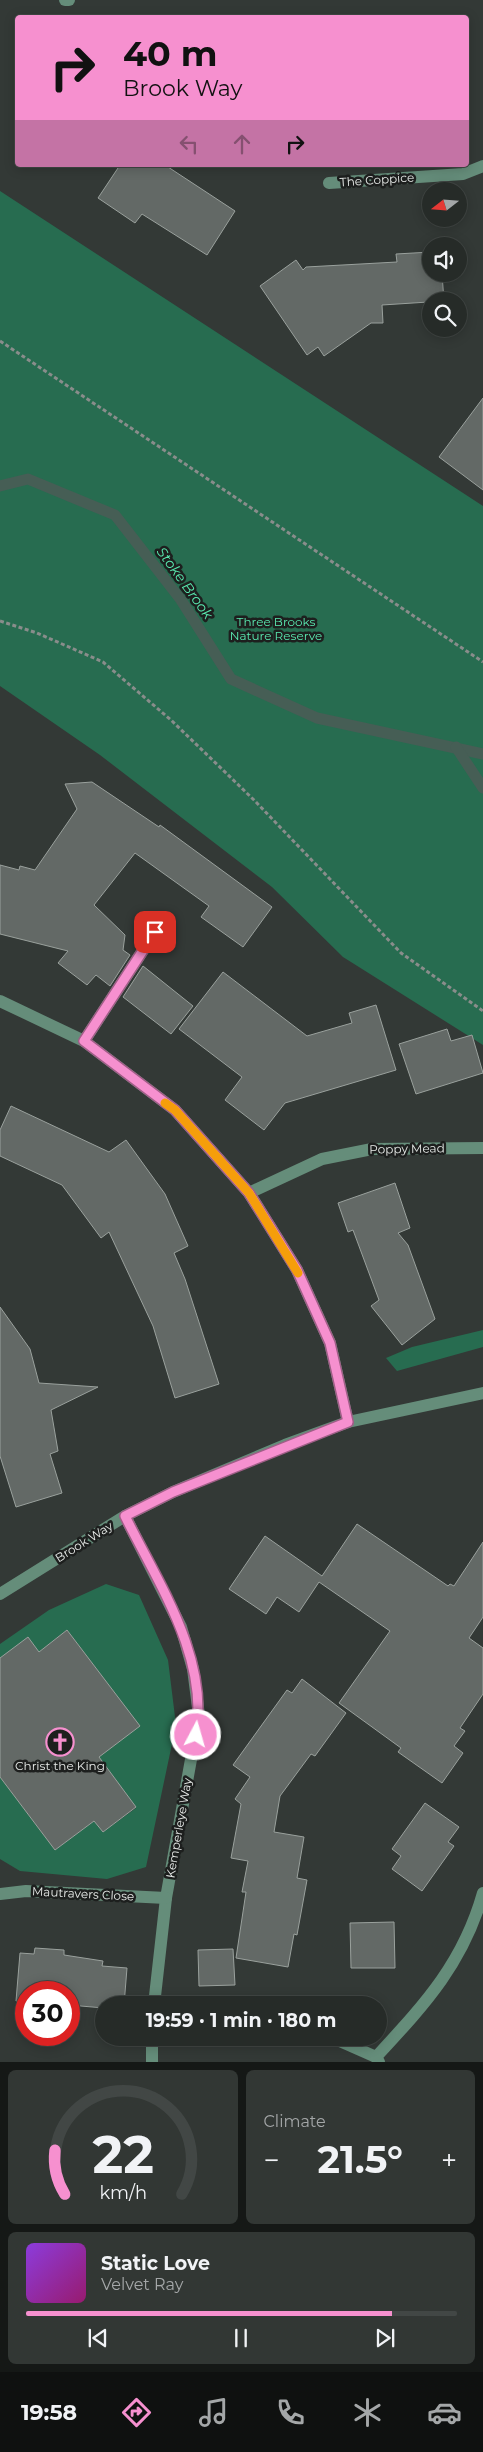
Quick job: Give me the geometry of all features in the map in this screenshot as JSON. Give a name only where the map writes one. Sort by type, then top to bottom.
[{"type":"street","name":"The Coppice","points":[[329,183],[463,174],[483,166]]},
{"type":"street","points":[[84,1041],[155,932]]},
{"type":"street","points":[[0,1001],[84,1041],[175,1110],[249,1193],[297,1270],[330,1343],[348,1422]]},
{"type":"street","name":"Poppy Mead","points":[[249,1193],[322,1159],[372,1148],[483,1148]]},
{"type":"street","name":"Brook Way","points":[[0,1594],[125,1516],[173,1492],[348,1422],[483,1393]]},
{"type":"street","name":"Kemperleye Way","points":[[125,1516],[181,1627],[194,1669],[199,1715],[166,1898],[155,1996]]},
{"type":"street","name":"Mautravers Close","points":[[0,1894],[26,1891],[166,1898]]},
{"type":"street","points":[[349,2046],[377,2060],[431,1997],[462,1950],[478,1912],[483,1893]]},
{"type":"street","points":[[152,2046],[152,2062]]},
{"type":"path","points":[[0,341],[483,662]]},
{"type":"path","points":[[0,621],[37,632],[103,662],[171,720],[254,800],[401,954],[483,1011]]},
{"type":"green space","name":"Three Brooks Nature Reserve","points":[[0,191],[483,506],[483,1045],[343,957],[272,887],[100,755],[0,686]]},
{"type":"green space","points":[[483,1330],[483,1347],[397,1371],[386,1358],[412,1347]]},
{"type":"green space","points":[[106,1584],[139,1595],[168,1660],[176,1725],[146,1867],[107,1879],[20,1871],[0,1859],[0,1777],[55,1850],[94,1821],[103,1832],[136,1808],[99,1757],[139,1726],[67,1630],[39,1652],[0,1658],[0,1644],[49,1610]]},
{"type":"building","points":[[119,167],[168,167],[235,211],[207,255],[142,214],[135,223],[98,198]]},
{"type":"building","points":[[422,253],[422,282],[443,282],[443,292],[422,292],[422,302],[382,305],[383,323],[371,323],[324,356],[318,347],[307,355],[260,286],[296,260],[303,270],[306,267],[397,262],[396,254]]},
{"type":"building","points":[[483,398],[483,490],[439,457]]},
{"type":"building","points":[[92,782],[159,827],[160,825],[272,907],[243,947],[201,917],[209,906],[135,853],[94,905],[125,935],[123,950],[130,955],[110,986],[96,975],[87,985],[58,963],[68,951],[0,934],[0,865],[19,870],[20,866],[35,870],[77,809],[65,784]]},
{"type":"building","points":[[143,966],[193,1006],[171,1034],[123,997]]},
{"type":"building","points":[[223,972],[307,1036],[352,1023],[349,1013],[376,1005],[396,1070],[285,1103],[264,1130],[225,1100],[242,1077],[179,1029]]},
{"type":"building","points":[[447,1029],[451,1041],[472,1035],[483,1073],[416,1094],[399,1044]]},
{"type":"building","points":[[11,1106],[109,1152],[126,1140],[165,1194],[188,1246],[174,1253],[185,1279],[219,1384],[175,1398],[153,1326],[109,1232],[101,1238],[62,1185],[0,1156],[0,1130]]},
{"type":"building","points":[[395,1183],[410,1228],[398,1233],[408,1245],[435,1319],[402,1345],[371,1306],[379,1300],[353,1230],[348,1232],[338,1203]]},
{"type":"building","points":[[0,1307],[30,1349],[39,1383],[98,1387],[51,1410],[58,1451],[50,1454],[62,1493],[16,1507],[0,1456]]},
{"type":"building","points":[[357,1524],[448,1586],[450,1584],[454,1586],[483,1542],[483,1617],[469,1638],[483,1648],[483,1694],[460,1728],[465,1731],[454,1746],[463,1753],[442,1783],[398,1752],[401,1748],[339,1703],[390,1631],[319,1582],[299,1612],[277,1597],[266,1614],[229,1589],[265,1536],[322,1576]]},
{"type":"building","name":"Christ the King","points":[[67,1630],[140,1726],[99,1757],[136,1807],[103,1832],[94,1821],[55,1850],[0,1777],[0,1658],[28,1637],[39,1652]]},
{"type":"building","points":[[302,1679],[346,1713],[315,1756],[311,1754],[280,1796],[274,1832],[304,1837],[297,1878],[307,1880],[297,1935],[294,1934],[288,1967],[236,1958],[246,1892],[242,1892],[248,1861],[231,1858],[241,1804],[235,1799],[250,1777],[233,1765],[287,1690],[292,1693]]},
{"type":"building","points":[[425,1803],[459,1827],[448,1842],[454,1846],[422,1891],[392,1869],[401,1856],[392,1849]]},
{"type":"building","points":[[394,1922],[395,1968],[351,1968],[350,1923]]},
{"type":"building","points":[[35,1948],[64,1950],[64,1955],[103,1961],[102,1966],[127,1968],[125,1996],[95,1996],[95,2007],[80,2006],[80,1981],[18,1981],[20,1953],[34,1954]]},
{"type":"building","points":[[233,1949],[235,1985],[199,1986],[198,1950]]},
{"type":"waterway","name":"Stoke Brook","points":[[0,486],[28,479],[115,515],[181,600],[231,679],[317,718],[483,754]]},
{"type":"waterway","points":[[456,747],[483,788]]},
{"type":"slow traffic","points":[[165,1103],[175,1110],[249,1193],[298,1273]]},
{"type":"place","name":"Christ the King","points":[[60,1742]]},
{"type":"route","points":[[155,932],[84,1041],[175,1110],[249,1193],[297,1270],[330,1343],[348,1422],[285,1445],[173,1492],[125,1516],[181,1627],[194,1669],[199,1715],[196,1735]]}]
